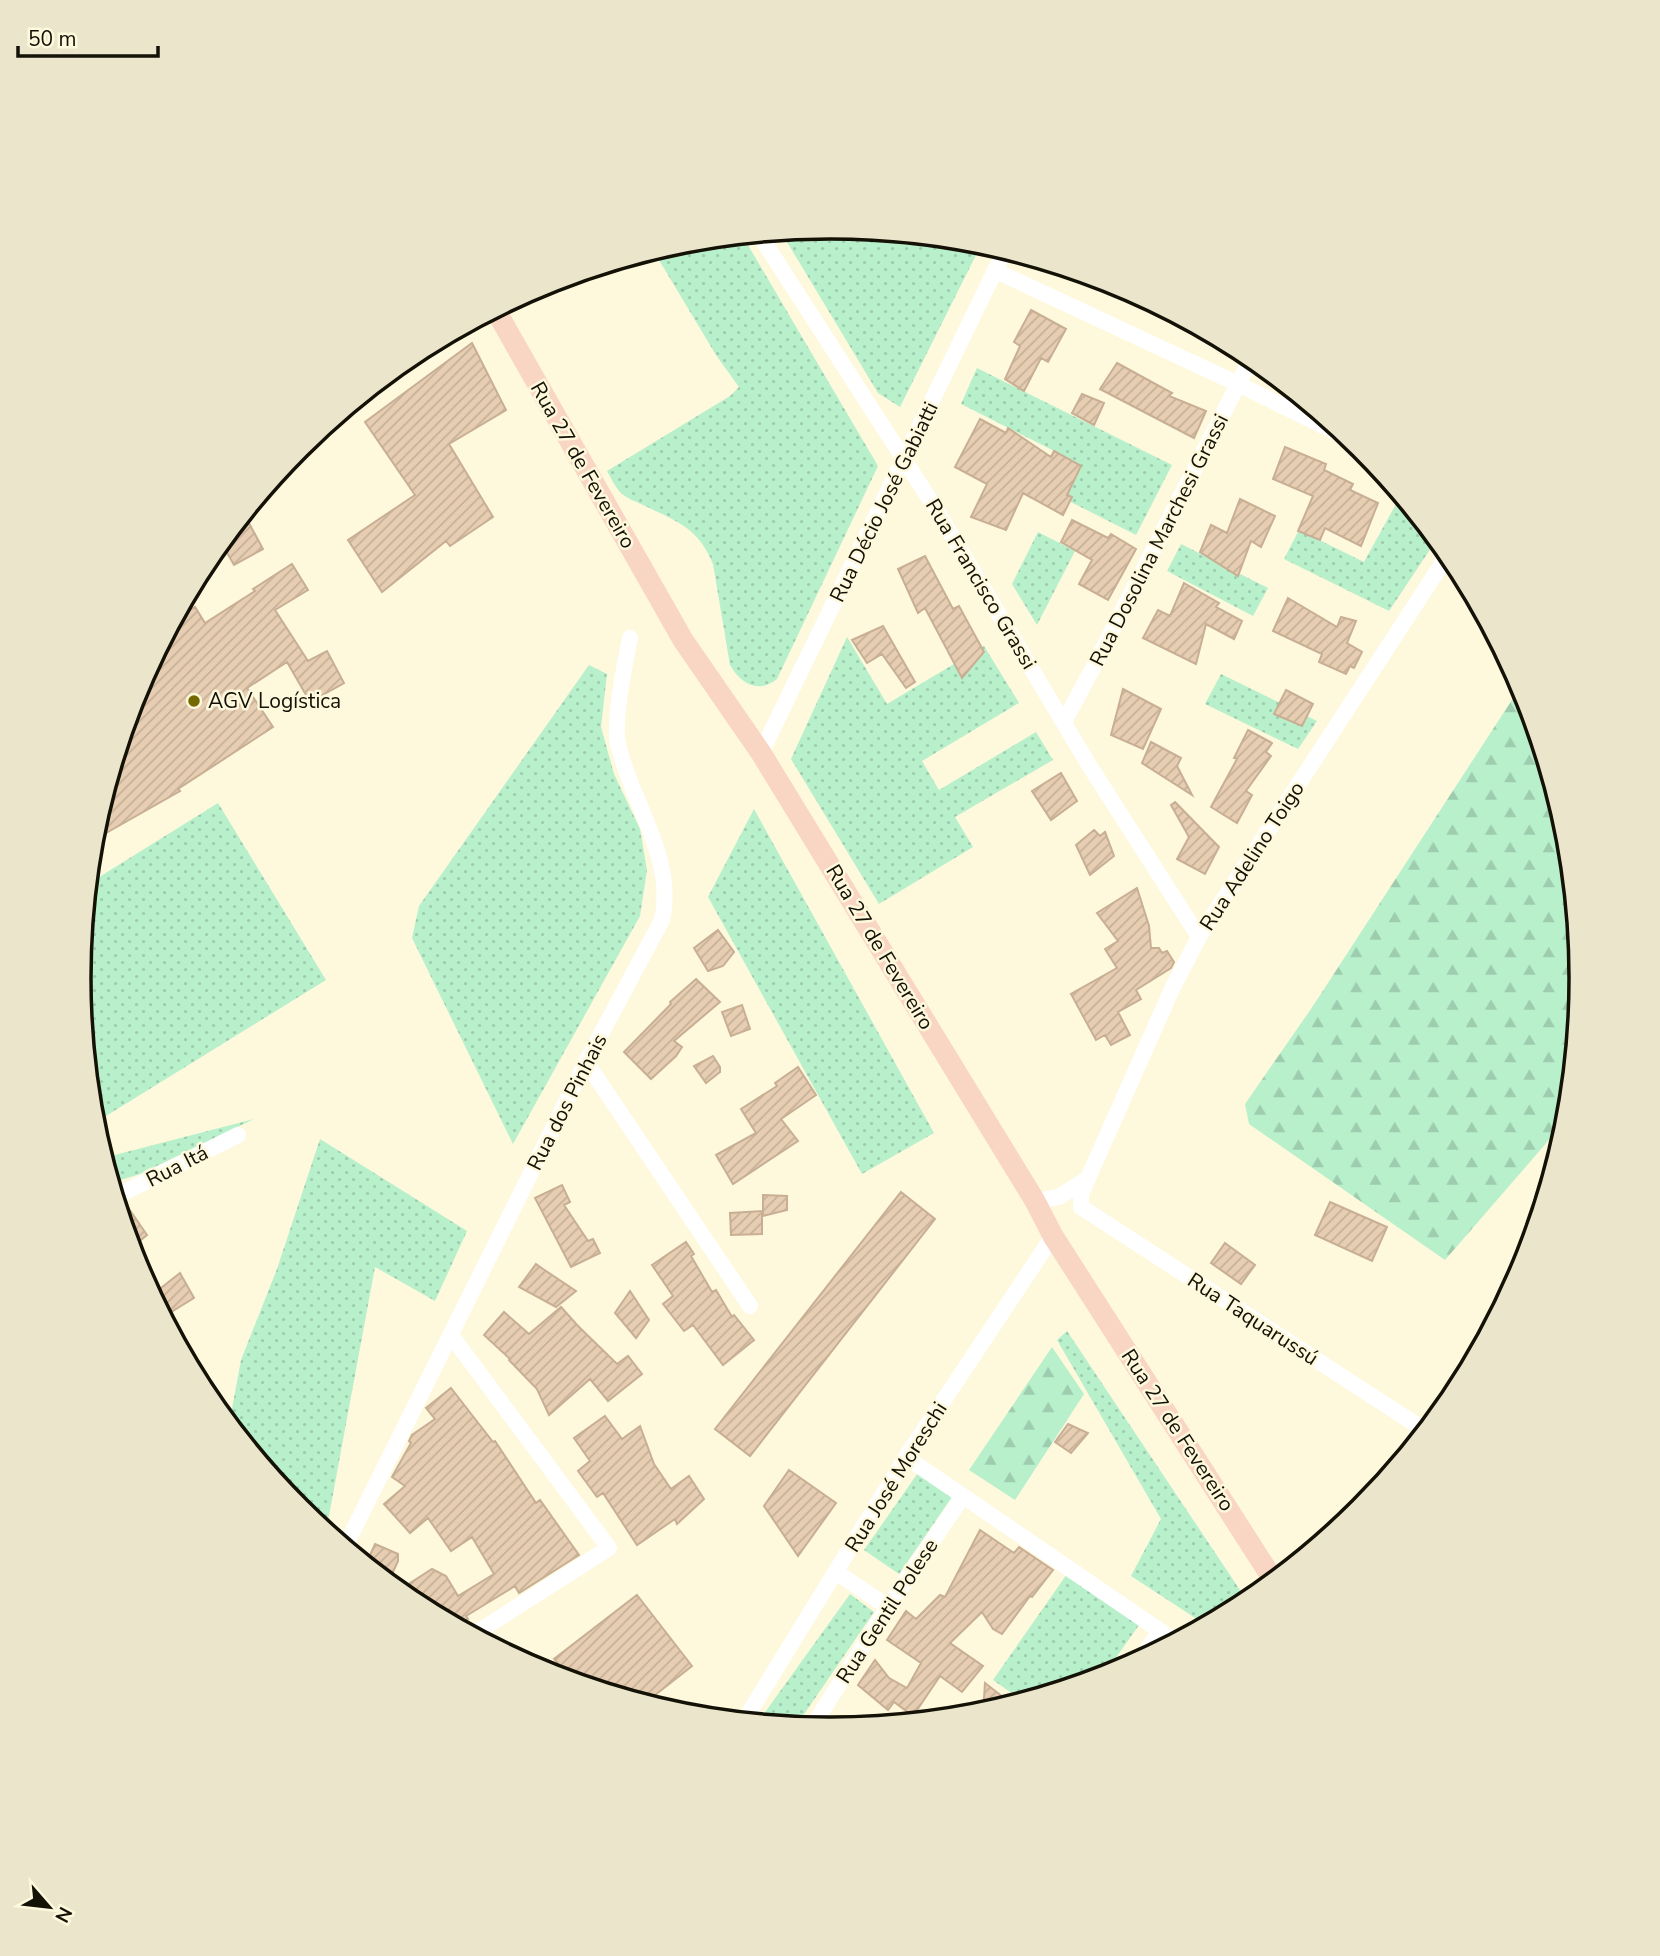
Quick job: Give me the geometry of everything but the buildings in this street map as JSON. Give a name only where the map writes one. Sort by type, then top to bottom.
[{"type":"main road","name":"Rua 27 de Fevereiro","points":[[500,317],[684,640],[761,753],[1035,1201],[1053,1236],[1268,1572]]},
{"type":"street","name":"Rua Francisco Grassi","points":[[764,242],[934,506],[1089,765],[1199,937]]},
{"type":"street","name":"Rua Décio José Gabiatti","points":[[761,753],[1001,259]]},
{"type":"street","points":[[996,271],[1319,424]]},
{"type":"street","name":"Rua Dosolina Marchesi Grassi","points":[[1064,722],[1246,368]]},
{"type":"street","name":"Rua Adelino Toigo","points":[[1081,1208],[1080,1194],[1172,989],[1199,937],[1442,564]]},
{"type":"street","name":"Rua dos Pinhais","points":[[349,1539],[586,1062],[662,920],[666,902],[663,875],[617,741],[619,707],[631,638]]},
{"type":"street","points":[[586,1062],[750,1306]]},
{"type":"street","name":"Rua Itá","points":[[123,1193],[238,1135]]},
{"type":"street","points":[[1035,1201],[1059,1197],[1089,1178]]},
{"type":"street","name":"Rua Taquarussú","points":[[1081,1208],[1418,1426]]},
{"type":"street","name":"Rua José Moreschi","points":[[749,1712],[906,1457],[1053,1236]]},
{"type":"street","points":[[452,1335],[609,1548],[482,1630]]},
{"type":"street","points":[[906,1457],[1166,1636]]},
{"type":"street","name":"Rua Gentil Polese","points":[[819,1717],[963,1496]]},
{"type":"street","points":[[836,1572],[888,1607]]},
{"type":"street","points":[[1152,1643],[1160,1632]]},
{"type":"green space","points":[[786,241],[878,241],[926,245],[977,254],[900,407],[878,393]]},
{"type":"green space","points":[[747,244],[878,466],[777,679],[763,686],[745,682],[730,665],[713,564],[700,541],[676,521],[624,496],[607,471],[730,396],[739,387],[716,355],[659,259]]},
{"type":"green space","points":[[977,368],[1172,465],[1136,535],[1057,495],[1074,461],[961,404]]},
{"type":"green space","points":[[1396,504],[1431,548],[1389,611],[1284,559],[1299,530],[1364,562]]},
{"type":"green space","points":[[1038,532],[1075,551],[1037,625],[1012,584]]},
{"type":"green space","points":[[1181,544],[1268,588],[1253,616],[1167,571]]},
{"type":"green space","points":[[847,637],[887,704],[984,646],[1019,703],[922,761],[939,790],[1036,732],[1053,760],[955,817],[973,847],[879,904],[791,759]]},
{"type":"green space","points":[[589,665],[607,674],[601,727],[614,774],[640,829],[647,870],[640,916],[513,1144],[412,938],[419,906]]},
{"type":"green space","points":[[1221,674],[1317,721],[1298,749],[1205,704]]},
{"type":"green space","points":[[1514,697],[1544,787],[1563,882],[1569,978],[1563,1074],[1552,1137],[1445,1260],[1249,1124],[1245,1104],[1313,1006]]},
{"type":"green space","points":[[218,803],[326,980],[104,1117],[97,1074],[91,978],[98,878]]},
{"type":"green space","points":[[754,809],[934,1133],[862,1174],[708,897]]},
{"type":"green space","points":[[254,1119],[140,1174],[119,1180],[113,1155]]},
{"type":"green space","points":[[320,1139],[467,1231],[435,1301],[375,1267],[328,1520],[274,1465],[232,1411],[241,1360],[277,1269]]},
{"type":"green space","points":[[1067,1331],[1241,1592],[1197,1619],[1131,1576],[1161,1519],[1057,1340]]},
{"type":"green space","points":[[1052,1347],[1084,1394],[1015,1500],[969,1470]]},
{"type":"green space","points":[[920,1470],[954,1494],[899,1574],[864,1550]]},
{"type":"green space","points":[[1067,1574],[1139,1625],[1114,1661],[1068,1678],[1013,1694],[993,1680]]},
{"type":"green space","points":[[850,1594],[874,1612],[803,1716],[764,1714]]},
{"type":"place","name":"AGV Logística","points":[[194,701]]}]
